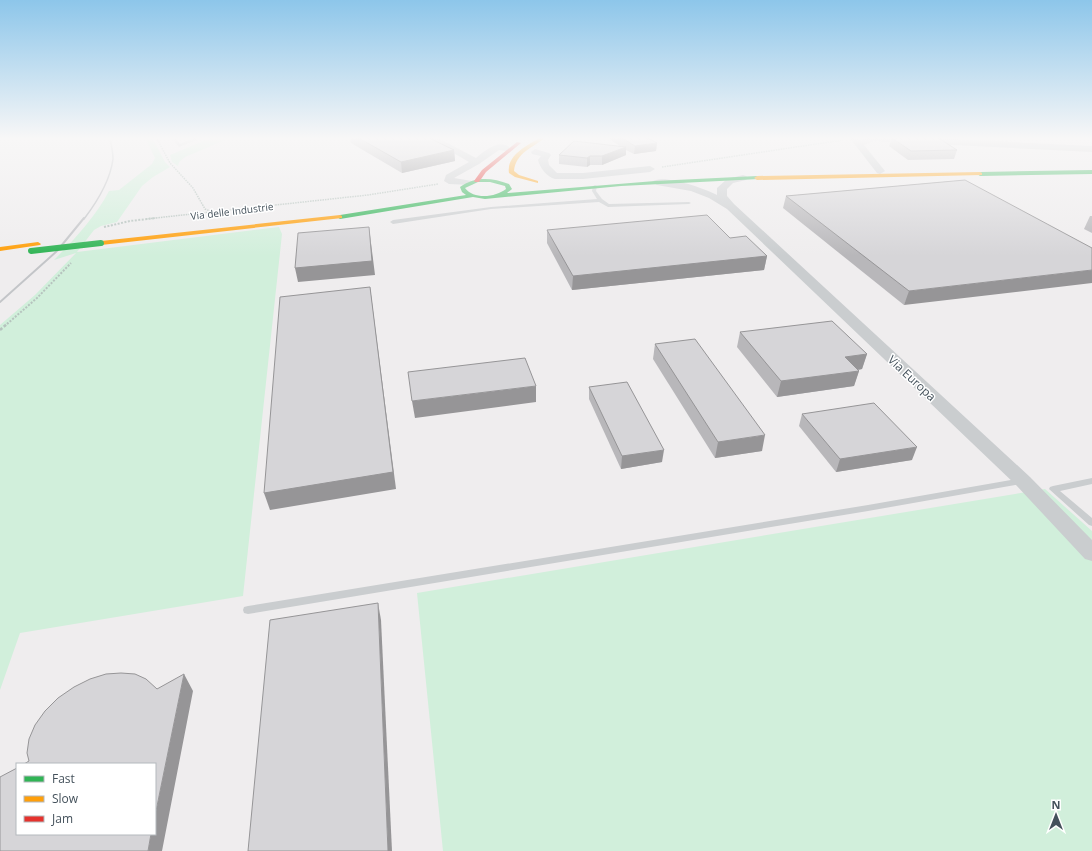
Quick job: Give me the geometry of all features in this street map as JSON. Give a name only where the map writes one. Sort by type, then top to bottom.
[{"type":"street","points":[[450,177],[449,181],[470,183],[490,180],[506,184],[547,187],[669,177]]},
{"type":"street","points":[[472,196],[464,192],[462,188],[477,177]]},
{"type":"street","points":[[497,196],[507,192],[509,189],[504,177]]},
{"type":"street","points":[[519,177],[529,181],[566,185]]},
{"type":"street","points":[[0,255],[104,240],[337,217],[472,196],[485,197],[595,186],[654,182],[818,177]]},
{"type":"street","name":"Via Europa","points":[[743,178],[730,181],[722,188],[722,196],[730,206],[1023,481],[1092,553]]},
{"type":"street","name":"Via Europa","points":[[654,182],[676,183],[691,187],[713,196],[730,206]]},
{"type":"street","name":"Via delle Industrie","points":[[0,249],[38,244],[104,240],[417,198],[450,191],[470,183]]},
{"type":"lane","points":[[595,186],[594,191],[600,200],[608,206],[689,203]]},
{"type":"lane","points":[[392,222],[491,208],[600,200]]},
{"type":"lane","points":[[248,610],[1023,481]]},
{"type":"lane","points":[[1092,481],[1053,489],[1092,523]]},
{"type":"path","points":[[183,177],[193,188],[205,208],[208,211],[216,211]]},
{"type":"green space","points":[[136,177],[153,177],[142,186],[117,222],[101,226],[94,230],[77,252],[279,227],[282,234],[243,596],[20,633],[0,690],[0,325],[35,295],[76,253],[54,260],[84,227],[98,209],[109,191],[119,190]]},
{"type":"green space","points":[[1045,489],[1092,531],[1092,851],[443,851],[417,593]]},
{"type":"building","points":[[965,180],[1092,248],[1092,270],[909,291],[786,196]]},
{"type":"building","points":[[707,215],[730,238],[746,236],[767,256],[573,276],[547,230]]},
{"type":"building","points":[[369,227],[372,261],[295,268],[298,233]]},
{"type":"building","points":[[370,287],[393,472],[264,493],[280,297]]},
{"type":"building","points":[[832,321],[867,354],[845,357],[859,371],[781,381],[740,332]]},
{"type":"building","points":[[695,339],[765,435],[718,442],[655,344]]},
{"type":"building","points":[[525,358],[536,386],[412,401],[408,372]]},
{"type":"building","points":[[627,382],[664,450],[622,456],[589,387]]},
{"type":"building","points":[[874,403],[917,447],[840,459],[802,414]]},
{"type":"building","points":[[378,603],[388,851],[248,851],[270,620]]},
{"type":"building","points":[[106,674],[135,674],[146,679],[157,689],[184,674],[156,811],[156,763],[26,763],[29,761],[27,753],[29,739],[35,725],[45,711],[58,698],[74,687],[90,679]]},
{"type":"building","points":[[16,769],[16,835],[151,835],[148,851],[0,851],[0,777]]},
{"type":"railway","points":[[84,219],[94,206],[109,177]]},
{"type":"railway","points":[[0,302],[57,251],[84,218]]},
{"type":"traffic: fast","points":[[497,196],[503,194],[509,189],[507,185],[495,181],[484,180],[472,182],[462,188],[469,195],[485,197],[519,194],[621,185],[757,178]]},
{"type":"traffic: fast","points":[[340,217],[472,196]]},
{"type":"traffic: fast","points":[[31,251],[101,243]]},
{"type":"traffic: slow","points":[[519,177],[536,182]]},
{"type":"traffic: slow","points":[[757,178],[829,177]]},
{"type":"traffic: slow","points":[[101,243],[340,217]]},
{"type":"traffic: slow","points":[[0,249],[38,244]]},
{"type":"traffic: jam","points":[[477,181],[480,177]]}]
